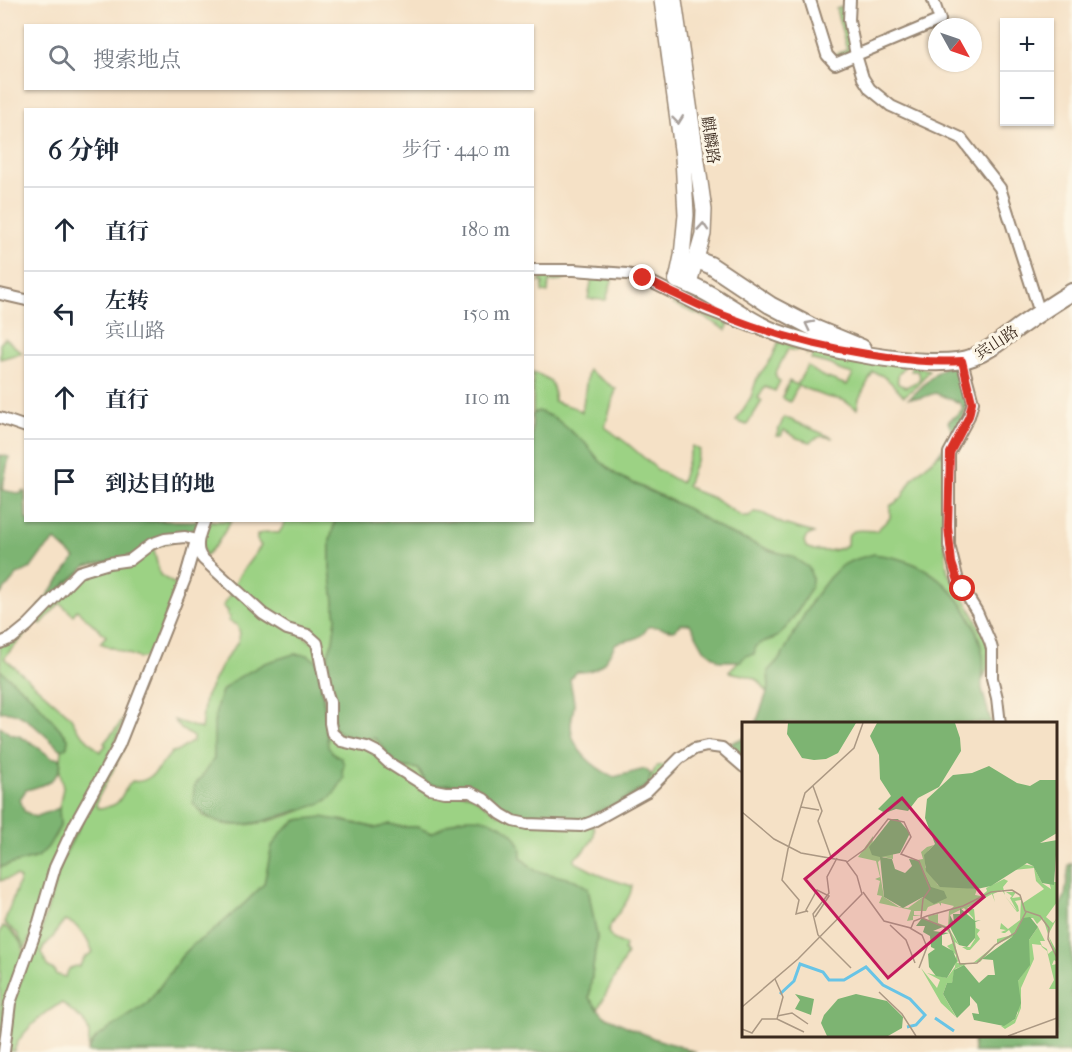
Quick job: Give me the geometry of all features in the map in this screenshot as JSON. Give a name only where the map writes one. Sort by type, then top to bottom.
[{"type":"main road","name":"麒麟路","points":[[662,0],[685,192],[683,281]]},
{"type":"main road","name":"麒麟路","points":[[674,0],[704,210],[703,234],[697,260],[683,281]]},
{"type":"main road","name":"宾山路","points":[[697,260],[710,265],[754,296],[816,329],[864,348],[936,359],[969,354],[986,346],[1072,292]]},
{"type":"main road","name":"宾山路","points":[[683,281],[704,290],[748,319],[771,330],[818,346],[923,362],[962,361],[988,350],[1072,287]]},
{"type":"street","points":[[810,0],[827,55],[832,62],[837,64],[940,20],[933,0]]},
{"type":"street","points":[[850,0],[849,20],[863,78],[875,95],[891,106],[961,138],[1000,188],[1040,310]]},
{"type":"street","points":[[534,270],[583,270],[627,274],[643,278],[687,301],[734,321],[759,330],[771,330]]},
{"type":"street","points":[[0,294],[24,300]]},
{"type":"street","points":[[962,361],[972,402],[969,416],[950,453],[949,545],[958,581],[977,612],[990,642],[992,678],[1000,722]]},
{"type":"street","points":[[0,418],[24,426]]},
{"type":"street","points":[[4,1052],[10,1003],[39,922],[55,867],[75,824],[119,745],[185,579],[203,522]]},
{"type":"street","points":[[204,522],[198,545],[199,554],[203,559],[263,614],[287,629],[308,635],[317,643],[330,702],[332,733],[341,741],[367,747],[377,752],[389,763],[430,789],[445,792],[470,792],[484,799],[501,814],[520,822],[581,826],[616,810],[646,792],[669,768],[694,749],[707,746],[722,747],[742,765]]},
{"type":"street","points":[[0,644],[28,625],[79,572],[109,563],[130,560],[144,549],[165,539],[185,537],[196,540]]},
{"type":"green space","points":[[847,5],[852,52],[834,62],[830,56],[847,50],[836,9]]},
{"type":"green space","points":[[544,276],[567,276],[562,281],[549,282],[548,293],[542,292],[543,282],[539,282]]},
{"type":"green space","points":[[592,277],[613,277],[606,300],[588,299]]},
{"type":"green space","points":[[674,301],[729,324],[726,330],[706,318],[673,304]]},
{"type":"green space","points":[[5,338],[22,353],[0,359],[0,344]]},
{"type":"green space","points":[[779,341],[809,351],[807,354],[807,351],[788,349],[775,374],[780,381],[775,391],[765,387],[758,398],[762,401],[747,425],[736,421],[751,397],[757,378],[772,358]]},
{"type":"green space","points":[[814,350],[905,366],[899,374],[898,384],[906,387],[918,381],[920,377],[918,371],[911,371],[911,365],[929,370],[918,385],[904,396],[887,379],[873,372],[859,399],[857,409],[843,400],[827,397],[798,386],[790,402],[782,398],[789,381],[797,385],[807,366],[822,376],[847,385],[853,374],[811,359]]},
{"type":"green space","points":[[953,364],[959,369],[969,401],[947,458],[942,454],[938,455],[953,433],[948,422],[963,408],[960,403],[935,393],[921,398],[909,398],[934,374]]},
{"type":"green space","points":[[588,370],[616,389],[605,427],[658,470],[681,483],[692,446],[700,450],[687,485],[713,498],[742,517],[749,517],[754,512],[762,513],[783,524],[814,533],[807,536],[804,541],[806,547],[821,551],[847,545],[849,534],[856,530],[876,531],[890,518],[890,506],[901,499],[912,479],[942,454],[947,458],[942,521],[946,563],[948,573],[989,644],[988,667],[983,680],[980,643],[964,608],[953,592],[923,569],[902,560],[874,554],[813,599],[781,657],[768,671],[767,693],[756,680],[729,672],[760,642],[776,635],[788,625],[798,611],[791,556],[772,551],[728,533],[670,500],[618,476],[600,461],[585,443],[538,411],[534,414],[534,372],[550,381],[554,389],[554,401],[582,412]]},
{"type":"green space","points":[[538,411],[555,418],[585,443],[600,461],[618,476],[688,509],[728,533],[772,551],[791,556],[809,568],[812,578],[811,587],[803,602],[781,633],[756,646],[754,654],[745,656],[741,661],[720,661],[704,649],[690,624],[681,624],[674,630],[648,627],[638,637],[616,643],[601,665],[591,671],[577,672],[570,679],[574,703],[572,734],[579,750],[592,763],[614,777],[645,769],[651,774],[648,785],[620,802],[596,812],[591,819],[582,822],[516,818],[483,792],[472,787],[436,785],[426,782],[418,769],[399,766],[394,762],[374,738],[353,738],[334,728],[333,710],[336,702],[330,686],[328,654],[333,641],[336,618],[330,568],[330,541],[335,522],[534,522],[534,414]]},
{"type":"green space","points":[[784,417],[833,438],[821,437],[810,442],[797,438],[784,430],[781,436],[776,436]]},
{"type":"green space","points":[[0,455],[9,457],[2,490],[21,494],[24,492],[24,522],[200,522],[196,535],[186,535],[134,556],[86,566],[39,607],[75,558],[55,540],[31,568],[17,575],[0,595]]},
{"type":"green space","points":[[208,522],[230,522],[217,544],[205,556],[202,545]]},
{"type":"green space","points":[[285,522],[335,522],[330,541],[330,568],[336,618],[333,641],[328,654],[330,686],[336,703],[332,717],[334,728],[353,738],[374,737],[381,743],[393,762],[368,745],[343,739],[334,732],[331,723],[332,701],[319,642],[309,635],[277,622],[234,585],[261,546],[257,535],[264,532],[279,533]]},
{"type":"green space","points":[[153,547],[160,575],[178,586],[152,652],[144,658],[100,643],[106,636],[77,610],[73,615],[60,603],[41,624],[37,621],[4,658],[70,716],[78,730],[100,752],[106,745],[104,743],[123,720],[134,698],[25,949],[17,933],[4,923],[20,879],[16,876],[0,881],[0,867],[38,857],[55,836],[60,826],[59,808],[63,788],[60,772],[62,750],[67,746],[68,738],[31,696],[0,670],[0,645],[79,573]]},
{"type":"green space","points":[[874,554],[898,558],[934,575],[957,598],[966,611],[979,640],[983,660],[982,688],[991,722],[756,722],[769,687],[768,671],[781,657],[813,599],[829,578],[841,566]]},
{"type":"green space","points":[[233,589],[315,644],[331,734],[366,748],[429,790],[469,794],[500,815],[594,826],[592,840],[575,858],[575,862],[604,877],[632,886],[628,899],[608,932],[613,939],[625,945],[624,950],[627,954],[598,1009],[589,998],[597,937],[588,888],[536,871],[521,858],[519,844],[458,819],[431,833],[417,827],[390,824],[377,828],[341,820],[272,846],[264,884],[182,956],[148,1003],[96,1038],[88,1048],[89,1031],[85,1023],[62,1003],[34,1023],[21,1037],[14,1051],[8,1051],[14,1000],[25,967],[38,941],[61,863],[131,724],[132,727],[122,753],[98,798],[96,805],[98,808],[117,803],[132,781],[145,780],[150,777],[172,752],[178,751],[193,741],[193,737],[181,729],[174,720],[201,729],[205,698],[222,664],[238,642],[240,633],[237,625],[228,621],[230,617],[227,615],[228,611],[223,606]],"holes":[[[234,680],[321,690],[328,736],[327,747],[344,764],[330,798],[292,814],[251,824],[225,824],[203,816],[205,772],[214,759],[217,706],[222,691]],[[65,921],[79,929],[93,952],[85,957],[79,967],[69,969],[65,977],[55,974],[55,971],[47,966],[41,952]]]},
{"type":"green space","points":[[294,654],[308,655],[317,662],[328,747],[341,758],[344,764],[342,772],[344,778],[331,797],[314,806],[255,823],[241,825],[215,821],[193,803],[194,787],[214,759],[214,723],[222,691],[234,680],[265,663]]},
{"type":"green space","points":[[0,670],[31,696],[68,738],[67,746],[62,750],[17,714],[0,712]]},
{"type":"green space","points":[[0,726],[10,734],[32,743],[52,758],[60,758],[59,771],[55,776],[39,786],[26,790],[20,799],[24,811],[35,817],[59,808],[60,826],[48,847],[38,857],[0,867]]},
{"type":"green space","points":[[742,738],[742,763],[728,747]]},
{"type":"green space","points":[[672,764],[646,790],[582,824],[527,823],[514,819],[502,813],[485,797],[471,791],[445,791],[431,787],[400,766],[418,769],[428,783],[475,789],[517,818],[566,821],[591,819],[608,805],[631,796],[645,787],[657,766]]},
{"type":"green space","points":[[322,817],[377,828],[390,824],[417,827],[431,833],[454,821],[469,818],[486,820],[502,826],[515,836],[521,848],[521,858],[536,871],[575,880],[588,888],[597,937],[589,998],[604,1016],[653,1038],[696,1052],[87,1052],[96,1038],[148,1003],[182,956],[264,884],[272,846],[281,833],[297,820]]},
{"type":"green space","points":[[1072,863],[1072,1052],[974,1052],[973,1037],[1057,1037],[1057,911],[1065,896],[1069,865]]},
{"type":"green space","points":[[3,926],[18,938],[23,956],[9,991],[0,1052],[0,933]]},
{"type":"route","points":[[643,278],[678,297],[734,321],[759,330],[771,330],[818,346],[908,361],[936,363],[962,361],[972,402],[969,416],[951,448],[948,460],[950,491],[948,527],[952,563],[963,589]]}]
